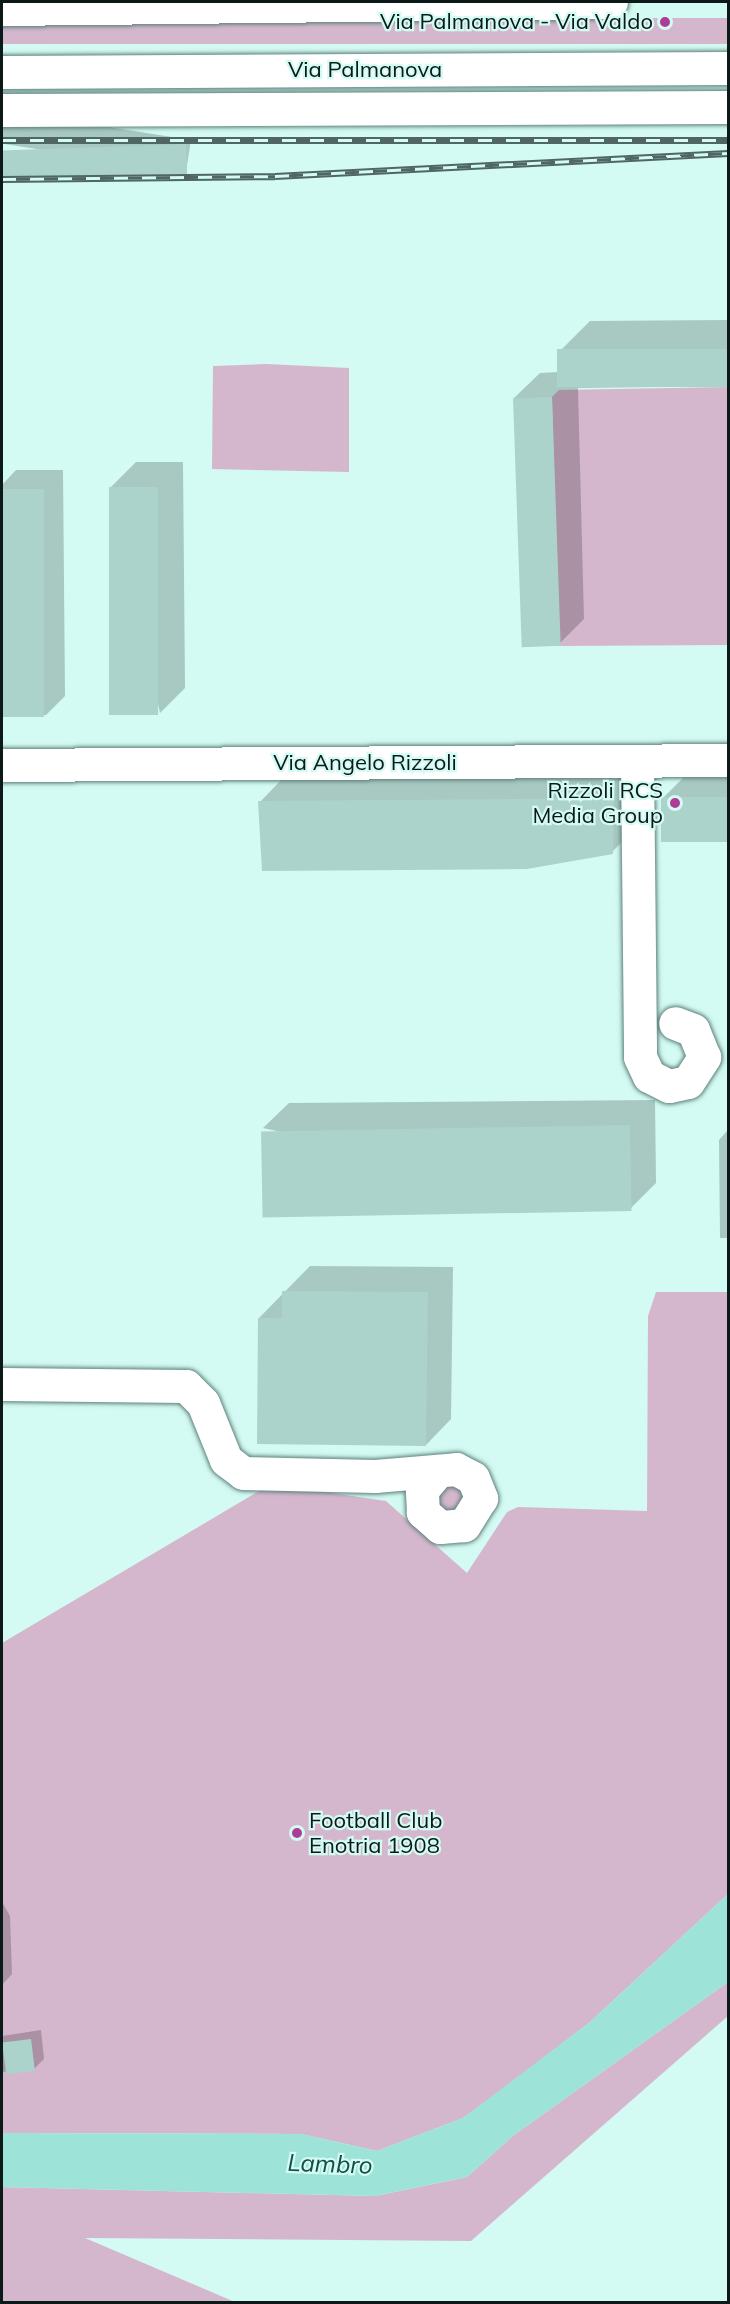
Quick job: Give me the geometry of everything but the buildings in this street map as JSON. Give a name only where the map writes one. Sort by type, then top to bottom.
[{"type":"main road","points":[[2,9],[374,2],[611,2]]},
{"type":"main road","name":"Via Palmanova","points":[[2,72],[729,68]]},
{"type":"main road","name":"Via Palmanova","points":[[2,110],[729,107]]},
{"type":"main road","name":"Via Angelo Rizzoli","points":[[2,765],[729,760]]},
{"type":"main road","points":[[637,761],[640,1057],[649,1076],[669,1086],[688,1082],[704,1057],[693,1030],[675,1023]]},
{"type":"main road","points":[[2,1384],[186,1386],[203,1403],[226,1460],[243,1473],[375,1476],[456,1469],[473,1478],[479,1508],[464,1525],[450,1528],[432,1521],[422,1505],[375,1476]]},
{"type":"main road","points":[[422,1505],[424,1485],[438,1471]]},
{"type":"shaded area","points":[[2,18],[728,18],[728,44],[2,44]]},
{"type":"shaded area","points":[[267,364],[349,368],[349,472],[212,469],[213,366]]},
{"type":"shaded area","points":[[728,387],[728,645],[559,646],[552,397],[559,390]]},
{"type":"shaded area","name":"Football Club Enotria 1908","points":[[656,1292],[728,1292],[728,1894],[590,2022],[500,2091],[463,2118],[377,2151],[301,2134],[2,2133],[2,1643],[271,1484],[386,1501],[467,1573],[507,1512],[518,1507],[647,1511],[648,1316]]},
{"type":"shaded area","points":[[445,1480],[470,1495],[445,1518],[432,1493]]},
{"type":"shaded area","points":[[728,1982],[728,2016],[471,2241],[85,2238],[235,2302],[2,2302],[2,2187],[375,2196],[467,2177],[514,2135]]},
{"type":"water","name":"Lambro","points":[[728,1894],[728,1982],[514,2135],[467,2177],[375,2196],[2,2187],[2,2133],[301,2134],[377,2151],[463,2118],[590,2022]]},
{"type":"railway","points":[[2,140],[728,140]]},
{"type":"railway","points":[[2,179],[275,176],[728,153]]},
{"type":"place","name":"Via Palmanova - Via Valdo","points":[[665,22]]},
{"type":"place","name":"Rizzoli RCS Media Group","points":[[675,803]]},
{"type":"place","name":"Football Club Enotria 1908","points":[[297,1833]]}]
